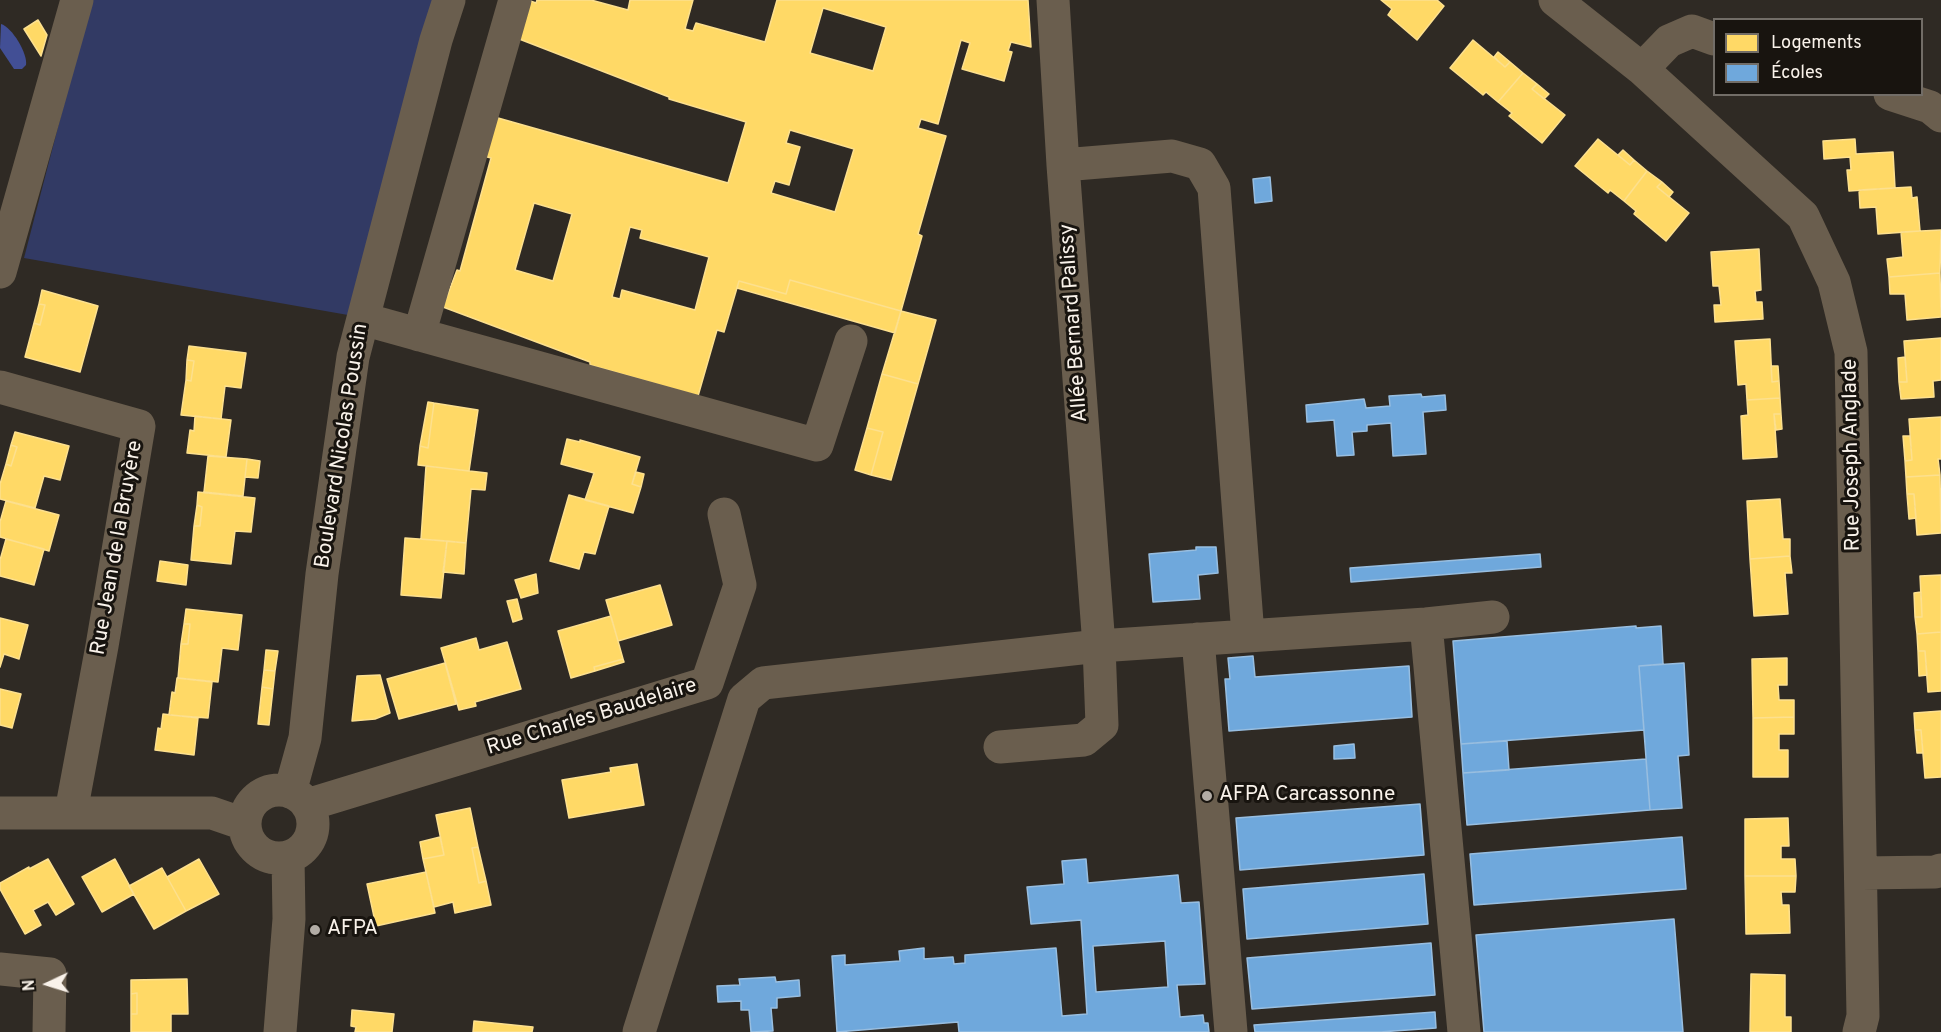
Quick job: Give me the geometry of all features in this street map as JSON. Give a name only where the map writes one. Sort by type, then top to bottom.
[{"type":"street","points":[[0,272],[4,240],[77,0]]},
{"type":"street","name":"Boulevard Nicolas Poussin","points":[[298,798],[323,563],[353,357],[436,40],[449,0]]},
{"type":"street","points":[[419,335],[515,0]]},
{"type":"street","name":"Allée Bernard Palissy","points":[[1000,747],[1084,740],[1102,725],[1099,646],[1053,0]]},
{"type":"street","name":"Rue Joseph Anglade","points":[[1555,0],[1642,69],[1803,216],[1834,282],[1851,352],[1862,873],[1863,1016],[1859,1032]]},
{"type":"street","points":[[1642,69],[1669,41],[1692,31],[1713,39]]},
{"type":"street","points":[[1896,96],[1930,107],[1941,116]]},
{"type":"street","points":[[1063,165],[1172,156],[1200,164],[1214,188],[1248,635]]},
{"type":"street","points":[[363,319],[817,446],[851,341]]},
{"type":"street","name":"Rue Jean de la Bruyère","points":[[0,387],[139,426],[71,812]]},
{"type":"street","name":"Rue Charles Baudelaire","points":[[298,798],[707,683],[740,585],[724,514]]},
{"type":"street","points":[[639,1032],[744,699],[763,683],[1099,646],[1426,624],[1493,617]]},
{"type":"street","points":[[1426,624],[1464,1032]]},
{"type":"street","points":[[1198,639],[1231,1032]]},
{"type":"street","points":[[279,790],[298,798],[312,815],[313,826],[305,846],[297,854],[277,859],[258,852],[246,835],[244,824],[250,805],[258,797],[279,790]]},
{"type":"street","points":[[0,813],[212,813],[244,824]]},
{"type":"street","points":[[280,1032],[288,919],[288,857]]},
{"type":"street","points":[[1862,873],[1941,870]]},
{"type":"street","points":[[0,969],[50,974],[49,1032]]},
{"type":"shaded area","points":[[91,0],[464,0],[348,315],[24,258]]},
{"type":"shaded area","points":[[1,24],[10,30],[22,48],[26,65],[22,69],[14,69],[0,48]]},
{"type":"building: Logements","points":[[528,0],[536,3],[537,0],[591,0],[628,10],[630,0],[693,0],[685,29],[693,31],[696,23],[765,42],[777,0],[1028,0],[1031,47],[1011,42],[1008,51],[1012,52],[1004,81],[962,69],[970,43],[961,40],[938,124],[921,119],[918,128],[946,136],[918,234],[922,236],[901,311],[790,280],[786,294],[739,281],[724,332],[717,330],[698,396],[590,365],[590,362],[443,307],[457,270],[460,271],[491,158],[480,155],[491,116],[728,183],[746,122],[669,99],[669,97],[514,37]],"holes":[[[823,8],[886,27],[873,71],[810,53]],[[790,130],[854,149],[835,212],[771,193],[775,181],[789,185],[800,147],[786,143]],[[534,203],[572,214],[553,281],[515,270]],[[630,227],[642,230],[640,238],[709,257],[695,310],[622,290],[620,299],[612,297]]]},
{"type":"building: Logements","points":[[1381,0],[1437,0],[1444,6],[1417,40],[1388,15],[1392,9]]},
{"type":"building: Logements","points":[[38,20],[47,35],[41,56],[24,29]]},
{"type":"building: Logements","points":[[1473,40],[1505,67],[1510,62],[1523,73],[1498,102],[1486,92],[1483,95],[1450,68]]},
{"type":"building: Logements","points":[[1498,52],[1510,62],[1505,67],[1494,57]]},
{"type":"building: Logements","points":[[1523,73],[1537,84],[1532,89],[1565,115],[1542,143],[1509,116],[1512,113],[1498,102]]},
{"type":"building: Logements","points":[[1537,84],[1549,94],[1544,99],[1532,89]]},
{"type":"building: Logements","points":[[1598,139],[1630,165],[1634,160],[1647,171],[1624,201],[1610,190],[1608,193],[1575,166]]},
{"type":"building: Logements","points":[[1855,139],[1856,154],[1893,152],[1895,188],[1849,191],[1847,170],[1851,170],[1850,157],[1824,159],[1823,141]]},
{"type":"building: Logements","points":[[1623,150],[1634,160],[1630,165],[1618,155]]},
{"type":"building: Logements","points":[[1647,171],[1662,182],[1657,187],[1689,213],[1666,241],[1634,214],[1636,211],[1624,201]]},
{"type":"building: Logements","points":[[1662,182],[1673,192],[1669,197],[1657,187]]},
{"type":"building: Logements","points":[[1911,187],[1912,198],[1917,197],[1920,231],[1878,234],[1876,207],[1860,208],[1859,190]]},
{"type":"building: Logements","points":[[1941,230],[1940,273],[1889,277],[1887,259],[1903,257],[1901,232]]},
{"type":"building: Logements","points":[[1759,249],[1761,290],[1755,291],[1756,302],[1762,302],[1763,319],[1715,322],[1714,305],[1721,305],[1719,286],[1713,286],[1711,252]]},
{"type":"building: Logements","points":[[1940,273],[1941,317],[1907,320],[1905,294],[1890,294],[1889,277]]},
{"type":"building: Logements","points":[[790,280],[901,311],[895,333],[737,288],[739,281],[786,294]]},
{"type":"building: Logements","points":[[42,290],[98,306],[80,372],[25,357],[34,323],[40,325],[45,305],[39,304]]},
{"type":"building: Logements","points":[[39,304],[45,305],[40,325],[34,323]]},
{"type":"building: Logements","points":[[901,311],[936,320],[918,384],[882,374]]},
{"type":"building: Logements","points":[[1941,338],[1941,380],[1933,381],[1934,397],[1901,399],[1899,382],[1907,382],[1904,341]]},
{"type":"building: Logements","points":[[1770,339],[1772,382],[1779,381],[1780,398],[1747,400],[1746,384],[1738,385],[1735,341]]},
{"type":"building: Logements","points":[[189,346],[246,353],[241,388],[225,386],[221,419],[181,415],[186,380],[191,381],[194,361],[187,360]]},
{"type":"building: Logements","points":[[1905,357],[1907,382],[1899,382],[1898,358]]},
{"type":"building: Logements","points":[[187,360],[194,361],[191,381],[186,380]]},
{"type":"building: Logements","points":[[1771,366],[1778,366],[1779,381],[1772,382]]},
{"type":"building: Logements","points":[[882,374],[918,384],[891,480],[871,475],[883,432],[867,428]]},
{"type":"building: Logements","points":[[1780,398],[1781,414],[1774,414],[1777,457],[1743,459],[1741,416],[1748,415],[1747,400]]},
{"type":"building: Logements","points":[[428,402],[434,403],[428,448],[420,446]]},
{"type":"building: Logements","points":[[434,403],[478,410],[469,471],[418,465],[420,446],[428,448]]},
{"type":"building: Logements","points":[[1774,414],[1781,414],[1782,429],[1776,430]]},
{"type":"building: Logements","points":[[195,416],[231,420],[226,457],[187,453],[190,430],[194,431]]},
{"type":"building: Logements","points":[[1941,417],[1941,459],[1938,459],[1940,475],[1906,477],[1905,461],[1912,460],[1909,419]]},
{"type":"building: Logements","points":[[867,428],[883,432],[871,475],[855,470]]},
{"type":"building: Logements","points":[[15,432],[69,446],[60,480],[44,476],[35,508],[0,499],[0,484],[6,464],[11,466],[17,447],[11,445]]},
{"type":"building: Logements","points":[[1903,436],[1910,436],[1912,460],[1905,461]]},
{"type":"building: Logements","points":[[567,439],[580,442],[580,440],[640,457],[632,484],[641,487],[633,513],[585,500],[594,473],[561,464]]},
{"type":"building: Logements","points":[[11,445],[17,447],[11,466],[6,464]]},
{"type":"building: Logements","points":[[208,456],[247,459],[243,496],[204,492]]},
{"type":"building: Logements","points":[[247,459],[260,461],[258,478],[245,477]]},
{"type":"building: Logements","points":[[426,466],[487,473],[485,490],[471,489],[466,543],[421,539]]},
{"type":"building: Logements","points":[[636,472],[644,474],[641,487],[632,484]]},
{"type":"building: Logements","points":[[1940,475],[1941,533],[1917,535],[1914,494],[1907,494],[1906,477]]},
{"type":"building: Logements","points":[[198,492],[255,498],[251,532],[235,531],[231,564],[191,560],[194,526],[200,526],[202,507],[197,505]]},
{"type":"building: Logements","points":[[1907,494],[1914,494],[1916,518],[1909,519]]},
{"type":"building: Logements","points":[[569,495],[609,506],[595,554],[584,552],[579,569],[550,561]]},
{"type":"building: Logements","points":[[1780,499],[1783,539],[1790,539],[1790,556],[1750,559],[1747,501]]},
{"type":"building: Logements","points":[[6,501],[59,515],[49,551],[0,537],[0,522]]},
{"type":"building: Logements","points":[[197,505],[202,507],[200,526],[194,526]]},
{"type":"building: Logements","points":[[405,538],[447,541],[441,598],[401,595]]},
{"type":"building: Logements","points":[[6,539],[44,549],[34,585],[0,576],[0,560]]},
{"type":"building: Logements","points":[[447,541],[466,543],[464,574],[443,572]]},
{"type":"building: Logements","points":[[1790,556],[1792,573],[1785,573],[1788,614],[1754,616],[1750,559]]},
{"type":"building: Logements","points":[[160,561],[188,565],[186,585],[157,581]]},
{"type":"building: Logements","points":[[536,574],[538,593],[521,598],[515,580]]},
{"type":"building: Logements","points":[[1941,575],[1941,632],[1917,634],[1915,617],[1922,617],[1920,576]]},
{"type":"building: Logements","points":[[660,585],[672,625],[618,641],[606,600]]},
{"type":"building: Logements","points":[[1921,592],[1922,617],[1915,617],[1914,593]]},
{"type":"building: Logements","points":[[517,599],[522,619],[513,622],[507,601]]},
{"type":"building: Logements","points":[[186,609],[242,615],[238,650],[222,648],[218,682],[178,678],[181,644],[188,644],[190,624],[184,624]]},
{"type":"building: Logements","points":[[611,616],[623,659],[594,667],[595,671],[571,678],[558,631]]},
{"type":"building: Logements","points":[[0,618],[28,625],[19,659],[4,654],[0,667]]},
{"type":"building: Logements","points":[[184,624],[190,624],[188,644],[181,644]]},
{"type":"building: Logements","points":[[1941,632],[1941,691],[1928,692],[1925,651],[1918,651],[1917,634]]},
{"type":"building: Logements","points":[[476,638],[479,650],[507,642],[521,689],[475,702],[476,706],[459,710],[441,648]]},
{"type":"building: Logements","points":[[266,650],[278,651],[275,671],[264,670]]},
{"type":"building: Logements","points":[[1918,651],[1925,651],[1927,675],[1919,676]]},
{"type":"building: Logements","points":[[1787,658],[1787,685],[1778,685],[1779,700],[1794,700],[1794,717],[1753,718],[1752,659]]},
{"type":"building: Logements","points":[[623,659],[624,662],[595,671],[594,667]]},
{"type":"building: Logements","points":[[445,663],[456,704],[399,719],[387,679]]},
{"type":"building: Logements","points":[[264,670],[275,671],[273,689],[262,687]]},
{"type":"building: Logements","points":[[380,675],[390,713],[375,719],[352,721],[357,676]]},
{"type":"building: Logements","points":[[177,678],[212,682],[208,718],[169,715],[172,692],[175,693]]},
{"type":"building: Logements","points":[[262,687],[273,689],[269,725],[258,724]]},
{"type":"building: Logements","points":[[0,689],[21,694],[12,728],[0,725]]},
{"type":"building: Logements","points":[[1941,711],[1941,777],[1925,778],[1921,730],[1915,730],[1914,713]]},
{"type":"building: Logements","points":[[163,714],[198,718],[194,755],[155,750],[158,728],[161,729]]},
{"type":"building: Logements","points":[[1794,717],[1794,734],[1779,734],[1779,750],[1788,750],[1788,777],[1753,777],[1753,718]]},
{"type":"building: Logements","points":[[1915,730],[1921,730],[1923,753],[1917,753]]},
{"type":"building: Logements","points":[[637,764],[644,805],[569,818],[562,780],[611,772],[610,768]]},
{"type":"building: Logements","points":[[470,808],[478,847],[472,848],[479,883],[486,881],[491,905],[455,913],[453,902],[434,907],[423,859],[444,855],[436,815]]},
{"type":"building: Logements","points":[[1788,818],[1789,846],[1781,846],[1781,859],[1795,859],[1796,876],[1745,876],[1745,819]]},
{"type":"building: Logements","points":[[440,837],[444,855],[423,859],[420,842]]},
{"type":"building: Logements","points":[[478,847],[486,881],[479,883],[472,848]]},
{"type":"building: Logements","points":[[48,859],[74,904],[56,915],[48,902],[33,910],[41,925],[25,934],[0,889],[0,883]]},
{"type":"building: Logements","points":[[115,859],[134,894],[102,912],[82,877]]},
{"type":"building: Logements","points":[[199,859],[219,894],[186,911],[167,877]]},
{"type":"building: Logements","points":[[162,868],[186,911],[154,929],[129,886]]},
{"type":"building: Logements","points":[[426,872],[435,913],[376,926],[367,884]]},
{"type":"building: Logements","points":[[1745,876],[1796,876],[1795,892],[1781,892],[1782,905],[1789,905],[1790,933],[1746,934]]},
{"type":"building: Logements","points":[[1751,974],[1785,975],[1785,1017],[1791,1017],[1791,1032],[1750,1032]]},
{"type":"building: Logements","points":[[187,979],[188,1014],[171,1014],[171,1032],[131,1032],[131,1014],[137,1014],[137,993],[131,994],[131,980]]},
{"type":"building: Logements","points":[[137,993],[137,1014],[131,1014],[131,994]]},
{"type":"building: Logements","points":[[352,1010],[394,1014],[392,1032],[355,1032],[356,1027],[351,1026]]},
{"type":"building: Logements","points":[[474,1021],[533,1027],[532,1032],[473,1032]]},
{"type":"building: Écoles","points":[[1270,177],[1272,201],[1255,203],[1253,179]]},
{"type":"building: Écoles","points":[[1421,394],[1422,397],[1445,395],[1446,410],[1423,412],[1426,454],[1393,456],[1391,423],[1367,425],[1367,431],[1352,432],[1354,455],[1337,456],[1334,420],[1307,422],[1306,405],[1364,399],[1366,408],[1390,406],[1389,396]]},
{"type":"building: Écoles","points":[[1196,547],[1216,547],[1218,573],[1198,575],[1200,599],[1153,602],[1149,554],[1196,550]]},
{"type":"building: Écoles","points":[[1540,554],[1541,567],[1351,582],[1350,568]]},
{"type":"building: Écoles","points":[[1636,626],[1636,628],[1661,626],[1663,664],[1639,666],[1644,730],[1461,744],[1453,641]]},
{"type":"building: Écoles","points":[[1253,656],[1255,677],[1409,666],[1412,717],[1229,731],[1225,679],[1230,679],[1228,658]]},
{"type":"building: Écoles","points":[[1684,663],[1689,755],[1678,756],[1682,808],[1650,810],[1639,666]]},
{"type":"building: Écoles","points":[[1507,741],[1509,770],[1463,773],[1461,744]]},
{"type":"building: Écoles","points":[[1354,744],[1355,758],[1334,759],[1334,746]]},
{"type":"building: Écoles","points":[[1646,759],[1650,810],[1467,825],[1463,773]]},
{"type":"building: Écoles","points":[[1420,804],[1424,855],[1240,870],[1236,818]]},
{"type":"building: Écoles","points":[[1682,837],[1686,889],[1474,905],[1470,854]]},
{"type":"building: Écoles","points":[[1086,859],[1088,883],[1178,875],[1181,903],[1199,902],[1205,984],[1177,985],[1180,1017],[1203,1015],[1204,1023],[1208,1023],[1209,1032],[959,1032],[958,1022],[837,1032],[832,956],[845,955],[845,965],[900,961],[899,951],[924,948],[924,959],[953,957],[954,964],[965,963],[965,955],[1056,948],[1062,1016],[1087,1014],[1081,920],[1031,924],[1027,887],[1064,884],[1062,861]],"holes":[[[1165,941],[1168,987],[1096,992],[1093,946]]]},
{"type":"building: Écoles","points":[[1424,874],[1428,924],[1247,939],[1243,889]]},
{"type":"building: Écoles","points":[[1674,919],[1683,1032],[1484,1032],[1476,935]]},
{"type":"building: Écoles","points":[[1431,943],[1435,995],[1252,1009],[1247,958]]},
{"type":"building: Écoles","points":[[775,977],[776,982],[799,980],[800,996],[777,998],[777,1008],[771,1008],[773,1031],[751,1032],[749,1010],[741,1010],[741,1001],[718,1002],[717,986],[740,985],[739,979]]},
{"type":"building: Écoles","points":[[1435,1012],[1436,1028],[1380,1032],[1255,1032],[1254,1025]]},
{"type":"place","name":"AFPA Carcassonne","points":[[1207,796]]},
{"type":"place","name":"AFPA","points":[[315,930]]}]
